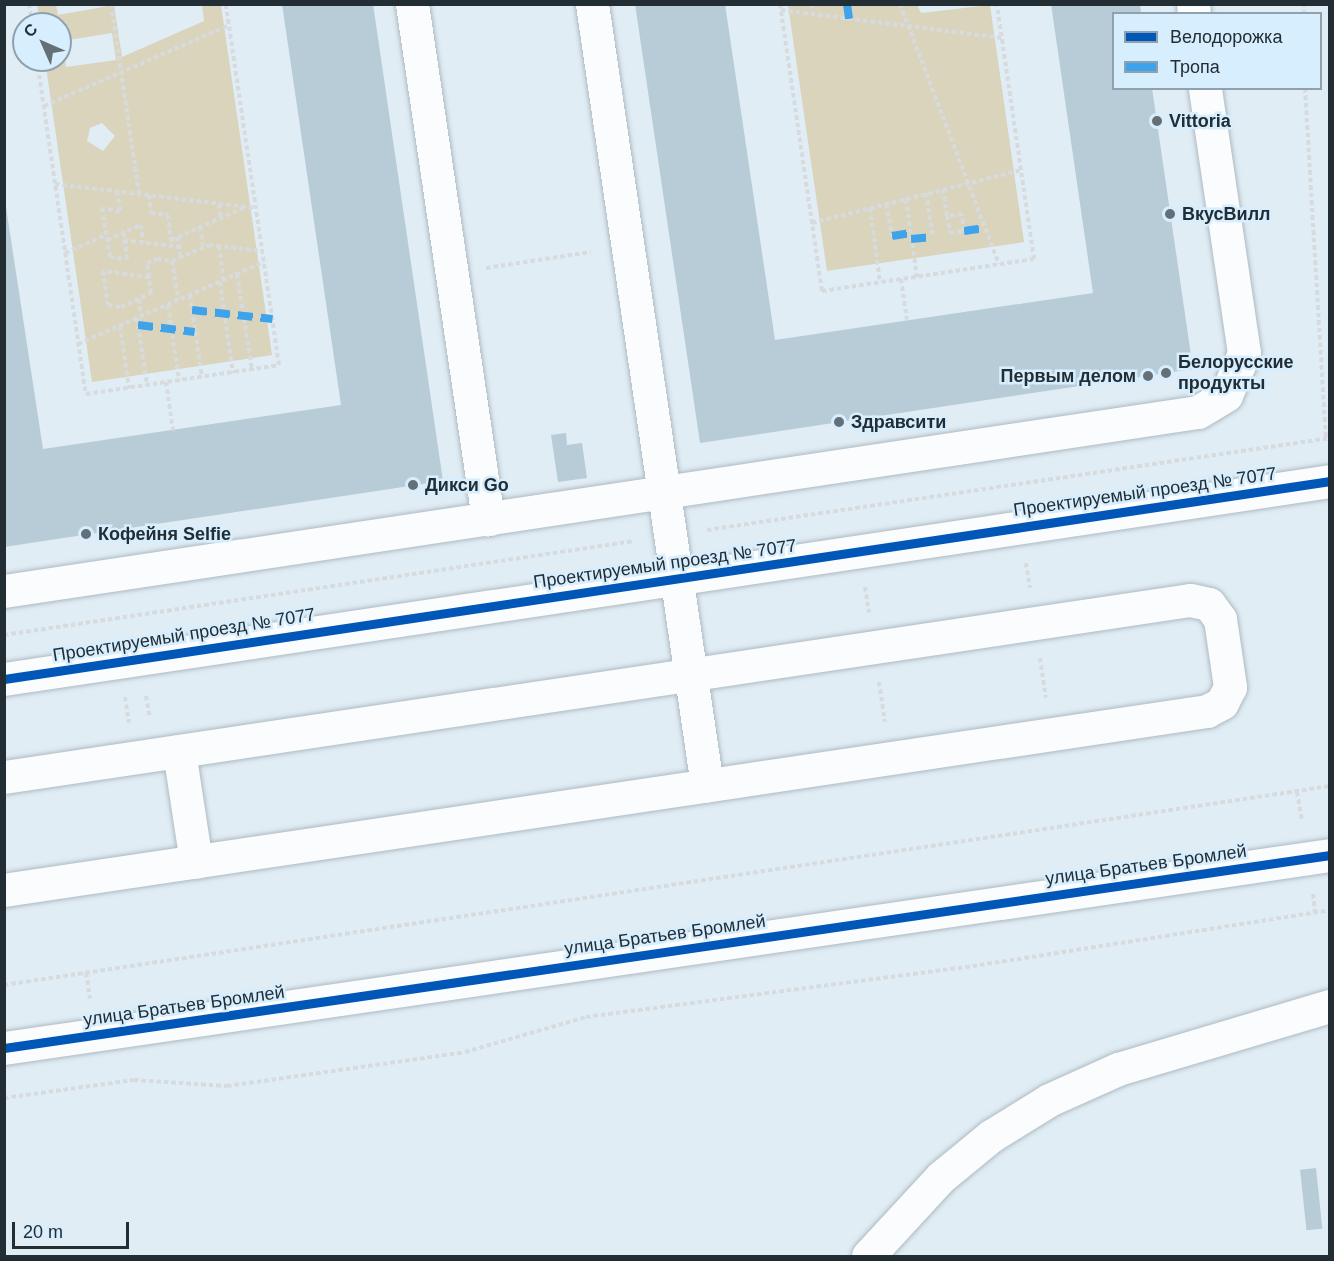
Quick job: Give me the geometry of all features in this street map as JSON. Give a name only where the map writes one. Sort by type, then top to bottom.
[{"type":"street","points":[[412,4],[488,519]]},
{"type":"street","points":[[592,4],[707,786]]},
{"type":"street","points":[[4,591],[1182,415],[1213,405],[1235,382],[1244,353],[1205,90]]},
{"type":"street","name":"Проектируемый проезд № 7077","points":[[4,679],[1329,482]]},
{"type":"street","points":[[4,777],[1190,600],[1209,604],[1220,619],[1230,687],[1222,703],[1207,711],[4,890]]},
{"type":"street","points":[[179,751],[196,862]]},
{"type":"street","name":"улица Братьев Бромлей","points":[[4,1048],[1329,855]]},
{"type":"street","points":[[868,1257],[941,1177],[991,1136],[1049,1100],[1118,1069],[1329,1006]]},
{"type":"path","points":[[111,4],[139,194]]},
{"type":"path","points":[[39,72],[86,394],[279,365],[226,4]]},
{"type":"path","points":[[780,4],[822,291],[1034,259],[997,4]]},
{"type":"path","points":[[811,4],[813,14]]},
{"type":"path","points":[[900,4],[999,265]]},
{"type":"path","points":[[781,10],[1002,38]]},
{"type":"path","points":[[44,106],[229,25]]},
{"type":"path","points":[[1305,90],[1329,438]]},
{"type":"path","points":[[812,223],[1021,170]]},
{"type":"path","points":[[55,184],[256,208]]},
{"type":"path","points":[[943,189],[947,216],[950,233],[964,231],[962,214],[947,216]]},
{"type":"path","points":[[117,191],[120,211],[102,208],[110,257],[127,259],[124,233]]},
{"type":"path","points":[[926,193],[933,237]]},
{"type":"path","points":[[148,195],[151,213],[168,215],[172,246]]},
{"type":"path","points":[[906,199],[917,277]]},
{"type":"path","points":[[219,204],[221,218]]},
{"type":"path","points":[[886,204],[892,236]]},
{"type":"path","points":[[171,240],[246,207]]},
{"type":"path","points":[[870,208],[880,282]]},
{"type":"path","points":[[107,240],[141,225],[143,242]]},
{"type":"path","points":[[200,227],[203,248]]},
{"type":"path","points":[[65,252],[106,234]]},
{"type":"path","points":[[178,237],[180,257]]},
{"type":"path","points":[[124,240],[179,247]]},
{"type":"path","points":[[149,277],[103,271],[108,305],[139,299],[151,293],[149,277],[147,263],[172,261],[203,248],[219,246],[262,251]]},
{"type":"path","points":[[219,246],[233,373]]},
{"type":"path","points":[[452,273],[628,246]]},
{"type":"path","points":[[172,261],[178,300]]},
{"type":"path","points":[[78,344],[264,262]]},
{"type":"path","points":[[237,274],[252,370]]},
{"type":"path","points":[[901,279],[907,320]]},
{"type":"path","points":[[190,295],[202,377]]},
{"type":"path","points":[[139,299],[147,385]]},
{"type":"path","points":[[168,305],[179,380]]},
{"type":"path","points":[[120,326],[129,388]]},
{"type":"path","points":[[166,382],[173,430]]},
{"type":"path","points":[[4,985],[1329,786]]},
{"type":"path","points":[[4,1098],[134,1080],[249,1083],[465,1052],[586,1017],[981,965],[1329,910]]},
{"type":"shaded area","points":[[37,5],[56,5],[57,12],[38,12]]},
{"type":"shaded area","points":[[114,5],[122,57],[204,21],[202,5],[221,5],[272,355],[92,382],[47,72],[72,72],[72,66],[116,60],[112,33],[72,39],[72,12]],"holes":[[[102,123],[115,136],[103,151],[87,141],[90,128]]]},
{"type":"shaded area","points":[[788,5],[917,5],[921,13],[990,5],[1024,242],[827,271]]},
{"type":"building","points":[[282,4],[373,4],[443,481],[4,547],[4,194],[43,449],[341,405]]},
{"type":"building","points":[[635,4],[725,4],[775,340],[1093,293],[1051,4],[1140,4],[1141,12],[1112,12],[1112,90],[1152,90],[1193,369],[700,443]]},
{"type":"building","points":[[566,433],[567,445],[582,443],[587,478],[558,482],[551,435]]},
{"type":"building","points":[[1316,1168],[1322,1229],[1306,1230],[1300,1170]]},
{"type":"marked path","points":[[847,4],[849,19]]},
{"type":"marked path","points":[[964,231],[985,228]]},
{"type":"marked path","points":[[892,236],[911,233]]},
{"type":"marked path","points":[[911,239],[933,237]]},
{"type":"marked path","points":[[192,310],[272,319]]},
{"type":"marked path","points":[[138,325],[195,332]]},
{"type":"cycle path","points":[[4,679],[1330,481]]},
{"type":"cycle path","points":[[4,1048],[1330,855]]},
{"type":"place","name":"Vittoria","points":[[1157,121]]},
{"type":"place","name":"ВкусВилл","points":[[1170,214]]},
{"type":"place","name":"Белорусские продукты","points":[[1166,373]]},
{"type":"place","name":"Первым делом","points":[[1148,376]]},
{"type":"place","name":"Здравсити","points":[[839,422]]},
{"type":"place","name":"Дикси Go","points":[[413,485]]},
{"type":"place","name":"Кофейня Selfie","points":[[86,534]]}]
